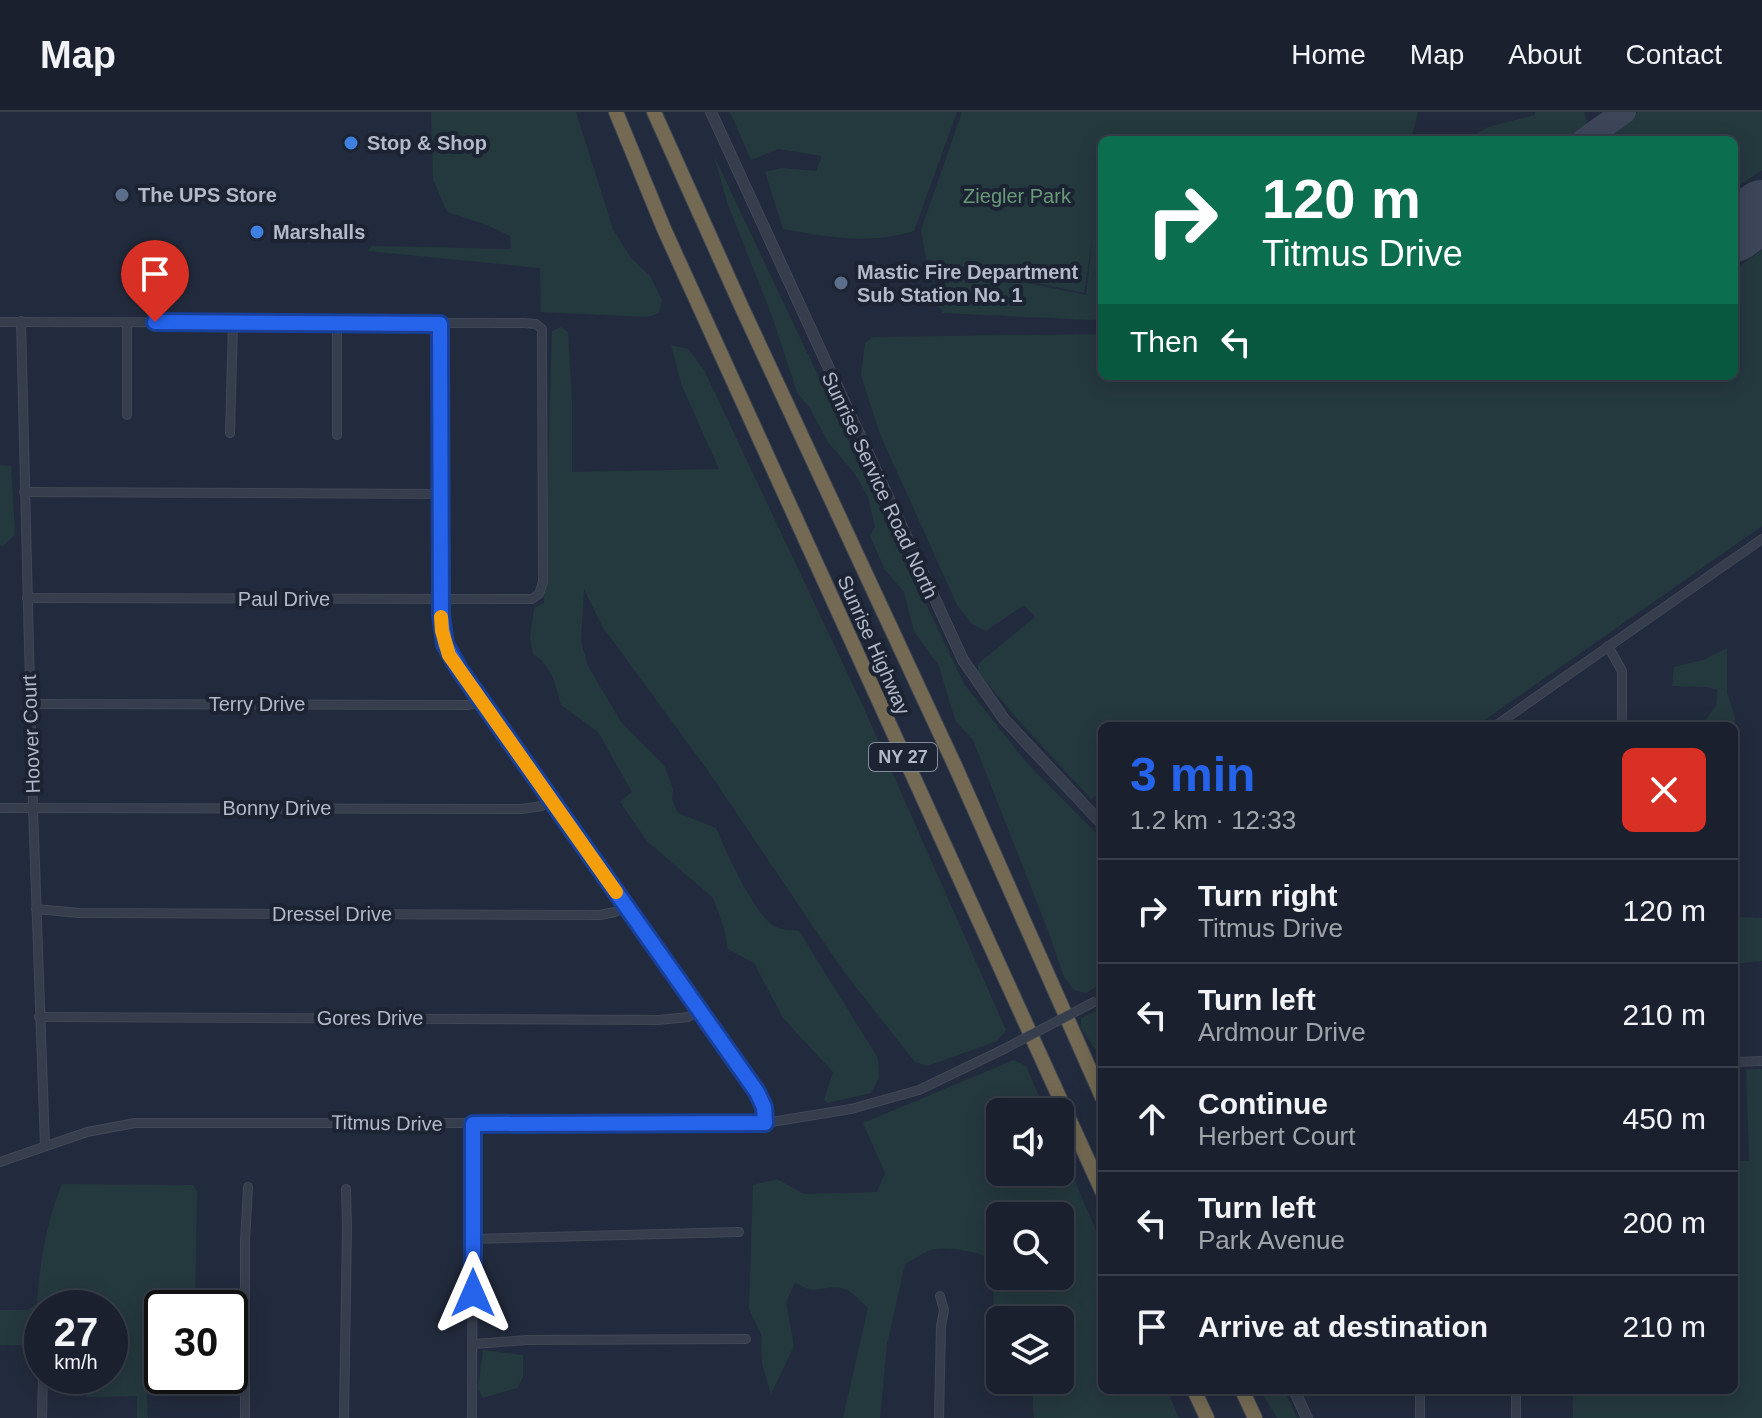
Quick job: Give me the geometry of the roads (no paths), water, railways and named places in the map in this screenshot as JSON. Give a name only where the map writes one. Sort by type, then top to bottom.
[{"type":"highway","name":"Sunrise Highway","points":[[616,112],[664,229],[1098,1182]]},
{"type":"highway","name":"Sunrise Highway","points":[[654,112],[956,768],[1098,1088]]},
{"type":"highway","points":[[1196,1394],[1207,1418]]},
{"type":"highway","points":[[1244,1394],[1255,1418]]},
{"type":"street","name":"Sunrise Service Road North","points":[[711,112],[956,648],[1004,719],[1098,820]]},
{"type":"street","name":"Hoover Court","points":[[21,321],[45,1146]]},
{"type":"street","points":[[0,322],[440,324],[441,600],[442,631],[449,655],[757,1092],[764,1107],[765,1123]]},
{"type":"street","points":[[127,323],[127,415]]},
{"type":"street","points":[[230,433],[233,323]]},
{"type":"street","points":[[337,323],[337,435]]},
{"type":"street","name":"Paul Drive","points":[[27,598],[526,600],[539,594],[543,582],[542,329],[536,324],[524,323],[440,324]]},
{"type":"street","points":[[24,492],[441,494]]},
{"type":"street","points":[[1501,722],[1762,539]]},
{"type":"street","points":[[1608,646],[1622,671],[1622,722]]},
{"type":"street","name":"Terry Drive","points":[[30,704],[467,705],[484,702]]},
{"type":"street","name":"Bonny Drive","points":[[0,808],[522,809],[542,806],[552,799]]},
{"type":"street","name":"Dressel Drive","points":[[36,909],[79,913],[600,915],[626,907]]},
{"type":"street","name":"Titmus Drive","points":[[0,1162],[99,1129],[135,1123],[765,1123],[851,1109],[919,1090],[1098,1000]]},
{"type":"street","name":"Gores Drive","points":[[39,1017],[659,1020],[688,1017],[699,1010]]},
{"type":"street","points":[[1738,1062],[1762,1061]]},
{"type":"street","points":[[472,1418],[473,1124]]},
{"type":"street","points":[[245,1418],[248,1187]]},
{"type":"street","points":[[344,1418],[346,1189]]},
{"type":"street","points":[[473,1239],[739,1232]]},
{"type":"street","points":[[939,1418],[944,1310],[940,1296]]},
{"type":"street","points":[[474,1344],[527,1340],[746,1339]]},
{"type":"street","points":[[42,1418],[43,1394]]},
{"type":"street","points":[[1296,1394],[1307,1418]]},
{"type":"street","points":[[1420,1394],[1420,1418]]},
{"type":"street","points":[[1516,1394],[1516,1418]]},
{"type":"place","name":"Stop & Shop","points":[[351,143]]},
{"type":"place","name":"The UPS Store","points":[[122,195]]},
{"type":"place","name":"Marshalls","points":[[257,232]]},
{"type":"place","name":"Mastic Fire Department Sub Station No. 1","points":[[841,283]]},
{"type":"park label","name":"Ziegler Park","points":[[1017,196]]}]
